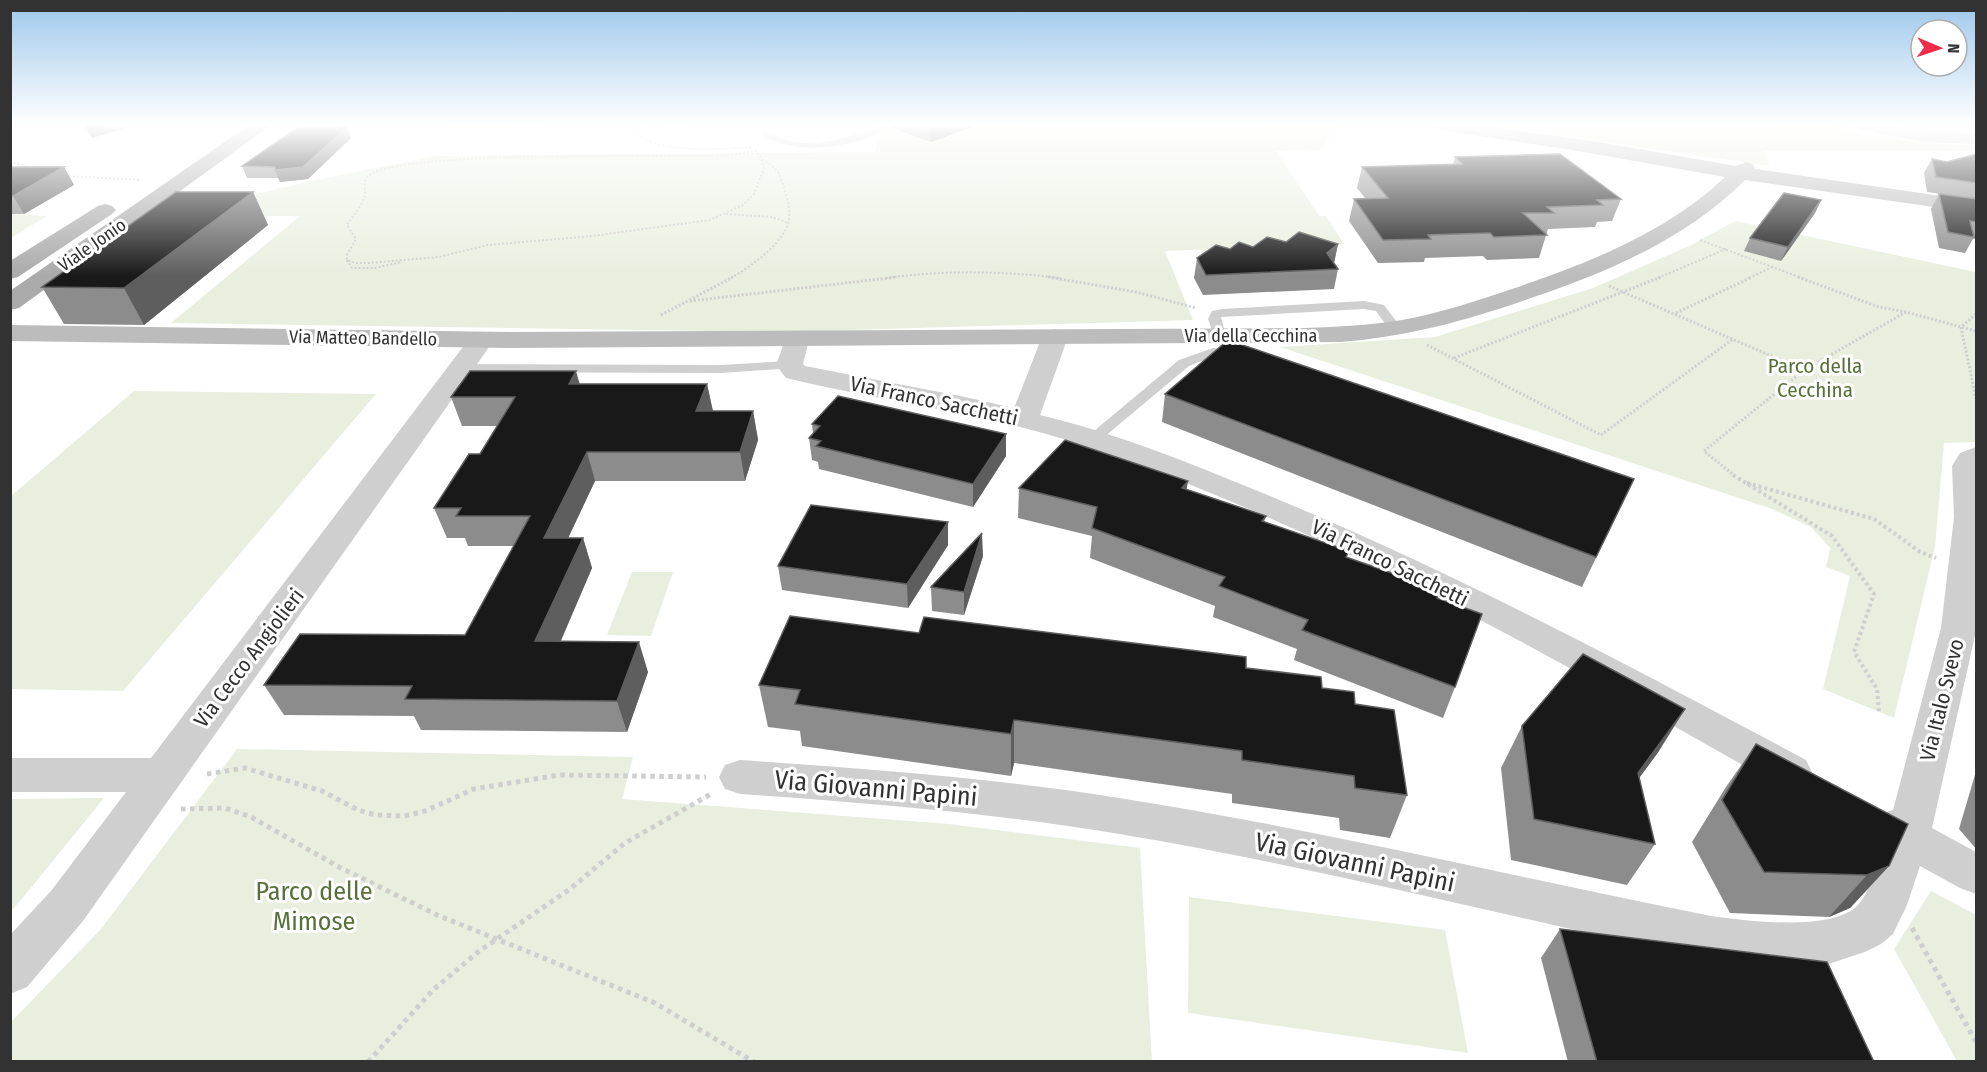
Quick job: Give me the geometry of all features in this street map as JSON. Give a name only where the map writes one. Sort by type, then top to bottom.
[{"type":"main road","name":"Viale Jonio","points":[[10,272],[162,175]]},
{"type":"main road","name":"Viale Jonio","points":[[10,303],[184,175]]},
{"type":"street","name":"Via della Cecchina","points":[[715,340],[792,352],[1218,325],[1330,335],[1396,329],[1497,302],[1618,256],[1692,216],[1739,175]]},
{"type":"street","points":[[1770,175],[1977,207]]},
{"type":"street","name":"Via Matteo Bandello","points":[[10,333],[481,340],[715,340]]},
{"type":"street","points":[[1024,420],[1055,337]]},
{"type":"street","name":"Via Cecco Angiolieri","points":[[10,971],[67,906],[481,340]]},
{"type":"street","name":"Via Franco Sacchetti","points":[[792,352],[792,370],[812,376],[965,405],[1024,420],[1093,439],[1221,487],[1396,563],[1639,689],[1818,787]]},
{"type":"street","name":"Via Italo Svevo","points":[[1908,838],[1959,628],[1970,517],[1967,466],[1971,459],[1977,456]]},
{"type":"street","points":[[10,775],[162,775]]},
{"type":"street","name":"Via Giovanni Papini","points":[[740,777],[979,796],[1119,816],[1262,842],[1688,934],[1755,944],[1825,942],[1864,929],[1876,919],[1884,905],[1908,838]]},
{"type":"street","points":[[1868,815],[1977,874]]},
{"type":"lane","points":[[460,368],[721,369],[792,352]]},
{"type":"lane","points":[[1093,439],[1184,363],[1213,352],[1250,355]]},
{"type":"path","points":[[370,175],[365,181],[365,198],[347,225],[356,239],[346,255],[352,268],[360,269],[412,259],[450,256],[488,245],[592,236],[691,223],[725,214],[742,205],[754,194],[761,175]]},
{"type":"path","points":[[630,340],[640,327],[690,301],[761,258],[771,249],[789,223],[790,216],[779,175]]},
{"type":"path","points":[[60,176],[151,181]]},
{"type":"path","points":[[725,214],[772,217],[789,223]]},
{"type":"path","points":[[1700,240],[1878,307],[1977,331]]},
{"type":"path","points":[[1454,358],[1625,292],[1726,249]]},
{"type":"path","points":[[1675,314],[1772,267]]},
{"type":"path","points":[[690,301],[750,296],[929,273],[965,272],[1032,276],[1115,288],[1164,298],[1218,325]]},
{"type":"path","points":[[1604,283],[1804,370]]},
{"type":"path","points":[[1878,712],[1877,689],[1854,652],[1874,594],[1832,536],[1740,481],[1704,451],[1804,370],[1906,312]]},
{"type":"path","points":[[1961,327],[1977,314]]},
{"type":"path","points":[[1961,327],[1977,399]]},
{"type":"path","points":[[1423,343],[1601,435],[1733,339]]},
{"type":"path","points":[[1740,481],[1874,519],[1920,552],[1965,569]]},
{"type":"path","points":[[162,775],[202,774],[245,768],[322,791],[358,810],[375,815],[404,816],[425,811],[474,789],[559,775],[740,777]]},
{"type":"path","points":[[368,1062],[434,989],[477,952],[570,889],[625,843],[740,777]]},
{"type":"path","points":[[133,814],[204,807],[225,808],[251,817],[339,867],[428,910],[655,1003],[754,1062]]},
{"type":"path","points":[[1910,925],[1977,1042]]},
{"type":"green space","points":[[340,175],[1292,175],[1319,216],[1326,216],[1344,244],[1165,251],[1193,320],[780,332],[171,323],[300,216],[213,216],[237,199]]},
{"type":"green space","points":[[11,214],[47,216],[11,238]]},
{"type":"green space","name":"Parco della Cecchina","points":[[1735,221],[1976,272],[1976,442],[1944,443],[1935,547],[1894,718],[1823,689],[1850,576],[1826,567],[1830,548],[1811,527],[1772,509],[1280,347],[1435,337],[1593,288],[1689,246]]},
{"type":"green space","points":[[134,391],[376,394],[123,691],[11,689],[11,496]]},
{"type":"green space","points":[[632,572],[673,572],[651,636],[607,635]]},
{"type":"green space","name":"Parco delle Mimose","points":[[237,749],[633,757],[622,799],[949,824],[1140,848],[1152,1061],[11,1061],[11,1022],[101,929]]},
{"type":"green space","points":[[104,798],[21,900],[11,911],[11,799]]},
{"type":"green space","points":[[1931,891],[1976,915],[1976,1061],[1957,1061],[1894,949]]},
{"type":"green space","points":[[1189,897],[1445,930],[1468,1053],[1188,1013]]},
{"type":"building","points":[[10,175],[50,175],[13,196],[10,196]]},
{"type":"building","points":[[1369,175],[1589,175],[1621,199],[1597,200],[1603,205],[1547,207],[1554,213],[1523,213],[1547,235],[1494,237],[1490,233],[1428,235],[1431,239],[1383,240],[1354,199],[1388,198]]},
{"type":"building","points":[[1936,175],[1977,175],[1977,183],[1936,177]]},
{"type":"building","points":[[176,192],[253,192],[124,288],[42,287]]},
{"type":"building","points":[[1784,193],[1821,200],[1788,247],[1750,238]]},
{"type":"building","points":[[1939,194],[1977,199],[1977,222],[1970,221],[1974,237],[1948,232]]},
{"type":"building","points":[[1299,232],[1338,244],[1327,253],[1338,269],[1206,275],[1197,258],[1216,245],[1230,249],[1239,242],[1253,247],[1267,237],[1286,242]]},
{"type":"building","points":[[1228,340],[1634,479],[1596,557],[1165,394]]},
{"type":"building","points":[[470,371],[576,371],[569,384],[707,384],[696,411],[753,411],[740,452],[587,452],[544,538],[583,538],[535,641],[639,642],[617,701],[405,699],[412,686],[264,685],[300,634],[465,635],[530,516],[456,516],[461,508],[434,508],[469,454],[480,454],[515,397],[451,397]]},
{"type":"building","points":[[838,396],[1006,434],[973,484],[816,446],[821,441],[809,438],[820,426],[812,424]]},
{"type":"building","points":[[1065,440],[1188,481],[1182,488],[1266,516],[1262,521],[1349,551],[1346,557],[1440,590],[1437,598],[1482,614],[1455,687],[1302,630],[1308,620],[1219,586],[1225,577],[1092,528],[1097,507],[1019,488]]},
{"type":"building","points":[[811,505],[948,522],[907,584],[778,566]]},
{"type":"building","points":[[982,533],[964,592],[931,587]]},
{"type":"building","points":[[790,616],[919,633],[924,617],[1246,657],[1246,668],[1321,677],[1322,688],[1354,692],[1355,704],[1394,710],[1407,795],[1355,788],[1354,776],[1242,760],[1242,751],[1014,720],[1011,734],[795,704],[800,690],[759,685]]},
{"type":"building","points":[[1583,654],[1685,709],[1638,773],[1655,844],[1534,819],[1522,726]]},
{"type":"building","points":[[1756,744],[1908,824],[1889,866],[1867,875],[1764,872],[1722,800]]},
{"type":"building","points":[[1560,929],[1827,962],[1874,1062],[1597,1062]]}]
